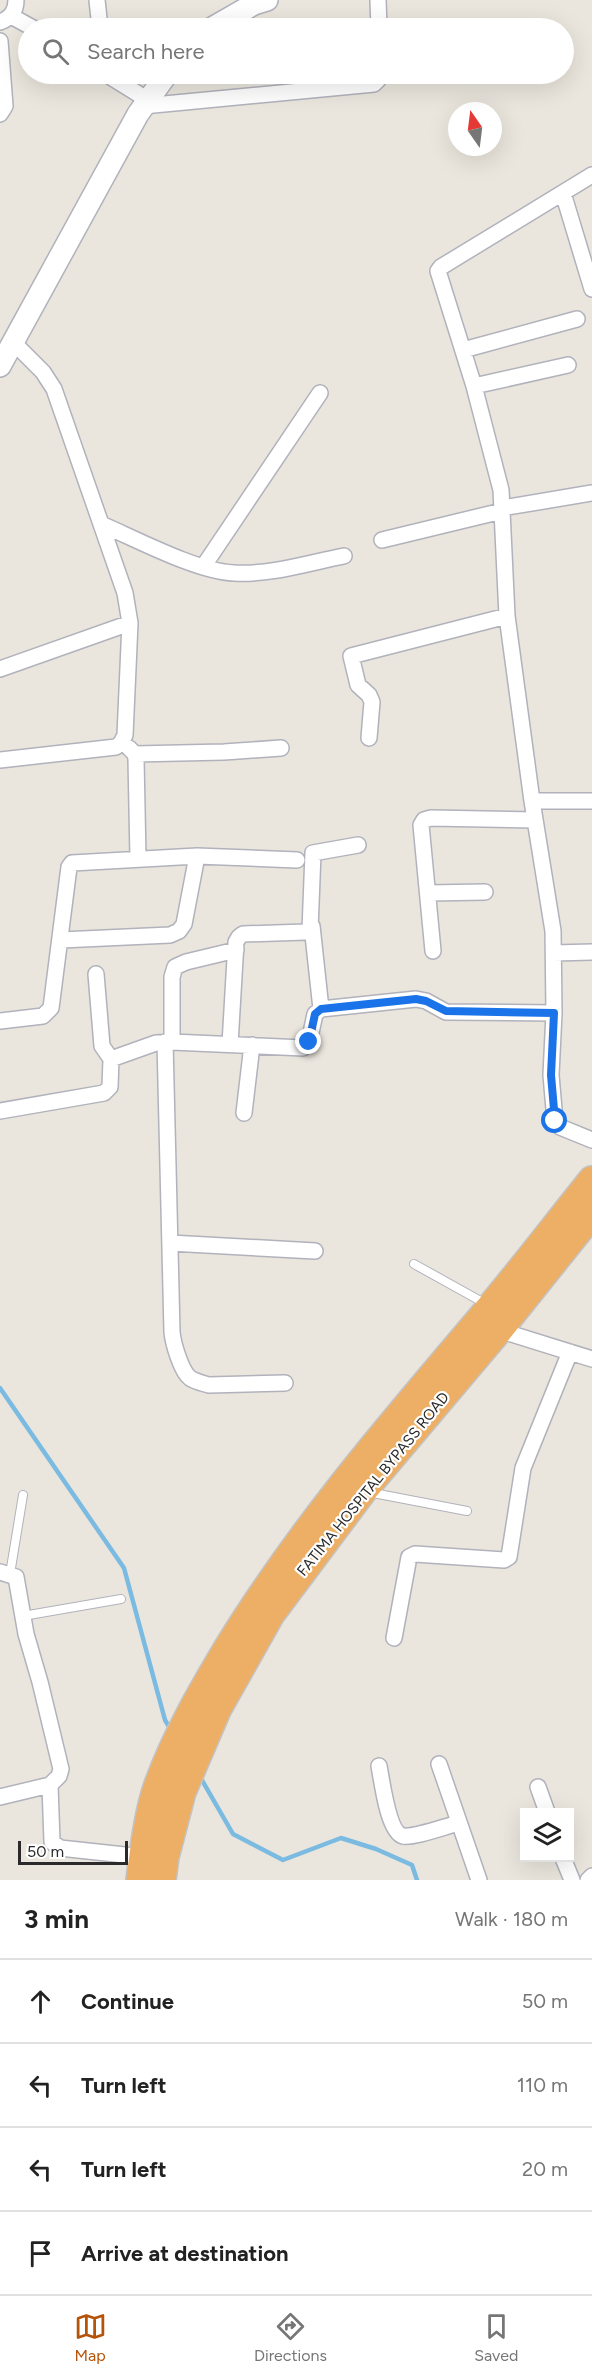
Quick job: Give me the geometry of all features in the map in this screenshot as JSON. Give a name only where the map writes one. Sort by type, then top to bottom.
[{"type":"highway","name":"FATIMA HOSPITAL BYPASS ROAD","points":[[206,1707],[363,1491],[495,1318],[592,1180]]},
{"type":"highway","name":"FATIMA HOSPITAL BYPASS ROAD","points":[[206,1707],[247,1617],[314,1520],[370,1448],[592,1214]]},
{"type":"highway","points":[[142,1868],[170,1788],[206,1707]]},
{"type":"highway","points":[[162,1880],[170,1788]]},
{"type":"main road","points":[[229,18],[259,1]]},
{"type":"main road","points":[[0,366],[146,103],[159,84]]},
{"type":"street","points":[[5,19],[16,5],[16,0]]},
{"type":"street","points":[[97,0],[99,18]]},
{"type":"street","points":[[378,0],[379,18]]},
{"type":"street","points":[[0,41],[5,106],[0,114]]},
{"type":"street","points":[[120,84],[146,103],[374,84]]},
{"type":"street","points":[[592,175],[441,267],[438,271],[474,386],[499,482],[507,616],[532,801],[552,920],[554,1013],[551,1075],[555,1121],[560,1127],[592,1140]]},
{"type":"street","points":[[563,193],[592,289]]},
{"type":"street","points":[[463,350],[577,319]]},
{"type":"street","points":[[0,760],[116,747],[122,743],[125,735],[130,623],[125,593],[54,389],[43,372],[13,342]]},
{"type":"street","points":[[474,386],[568,365]]},
{"type":"street","points":[[203,567],[320,393]]},
{"type":"street","points":[[382,540],[502,510],[592,493]]},
{"type":"street","points":[[101,524],[203,567],[232,573],[270,571],[344,556]]},
{"type":"street","points":[[369,738],[372,702],[369,695],[358,685],[351,656],[507,616]]},
{"type":"street","points":[[0,669],[130,623]]},
{"type":"street","points":[[122,743],[135,754],[282,748]]},
{"type":"street","points":[[135,754],[138,858]]},
{"type":"street","points":[[532,801],[592,801]]},
{"type":"street","points":[[434,951],[421,825],[424,820],[431,818],[535,820]]},
{"type":"street","points":[[321,1009],[312,926],[313,853],[358,845]]},
{"type":"street","points":[[61,940],[170,935],[179,931],[184,924],[197,856]]},
{"type":"street","points":[[0,1021],[48,1014],[52,1004],[69,867],[72,863],[197,856],[297,860]]},
{"type":"street","points":[[428,892],[485,891]]},
{"type":"street","points":[[230,1044],[236,950],[239,937],[243,934],[305,933],[312,926]]},
{"type":"street","points":[[236,950],[186,962],[175,967],[172,977],[168,1042],[172,1332],[175,1347],[187,1376],[199,1383],[285,1383]]},
{"type":"street","points":[[554,953],[592,952]]},
{"type":"street","points":[[0,1111],[104,1093],[110,1087],[111,1059],[102,1047],[96,974]]},
{"type":"street","points":[[111,1059],[168,1042],[307,1046],[315,1014],[321,1009],[416,999],[426,1001],[446,1011],[554,1013]]},
{"type":"street","points":[[244,1113],[252,1045]]},
{"type":"street","points":[[170,1243],[315,1251]]},
{"type":"street","points":[[495,1318],[570,1352],[592,1359]]},
{"type":"street","points":[[394,1638],[409,1557],[415,1554],[504,1560],[509,1557],[521,1474],[570,1352]]},
{"type":"street","points":[[0,1797],[50,1785],[59,1776],[61,1769],[23,1617],[16,1576],[5,1573]]},
{"type":"street","points":[[439,1764],[479,1880]]},
{"type":"street","points":[[379,1766],[396,1832],[406,1836],[459,1823]]},
{"type":"street","points":[[50,1785],[52,1842],[55,1846],[142,1868]]},
{"type":"street","points":[[538,1787],[546,1808]]},
{"type":"street","points":[[565,1862],[572,1880]]},
{"type":"street","points":[[588,1880],[592,1876]]},
{"type":"lane","points":[[414,1264],[495,1318]]},
{"type":"lane","points":[[363,1491],[467,1511]]},
{"type":"lane","points":[[5,1573],[23,1495]]},
{"type":"lane","points":[[23,1617],[121,1599]]},
{"type":"waterway","points":[[0,1388],[124,1568],[165,1720],[171,1730]]},
{"type":"waterway","points":[[199,1775],[233,1834],[283,1860],[341,1838],[376,1849],[412,1865],[417,1880]]},
{"type":"route","points":[[309,1042],[315,1014],[321,1009],[422,999],[446,1011],[554,1013],[551,1075],[555,1121]]}]
